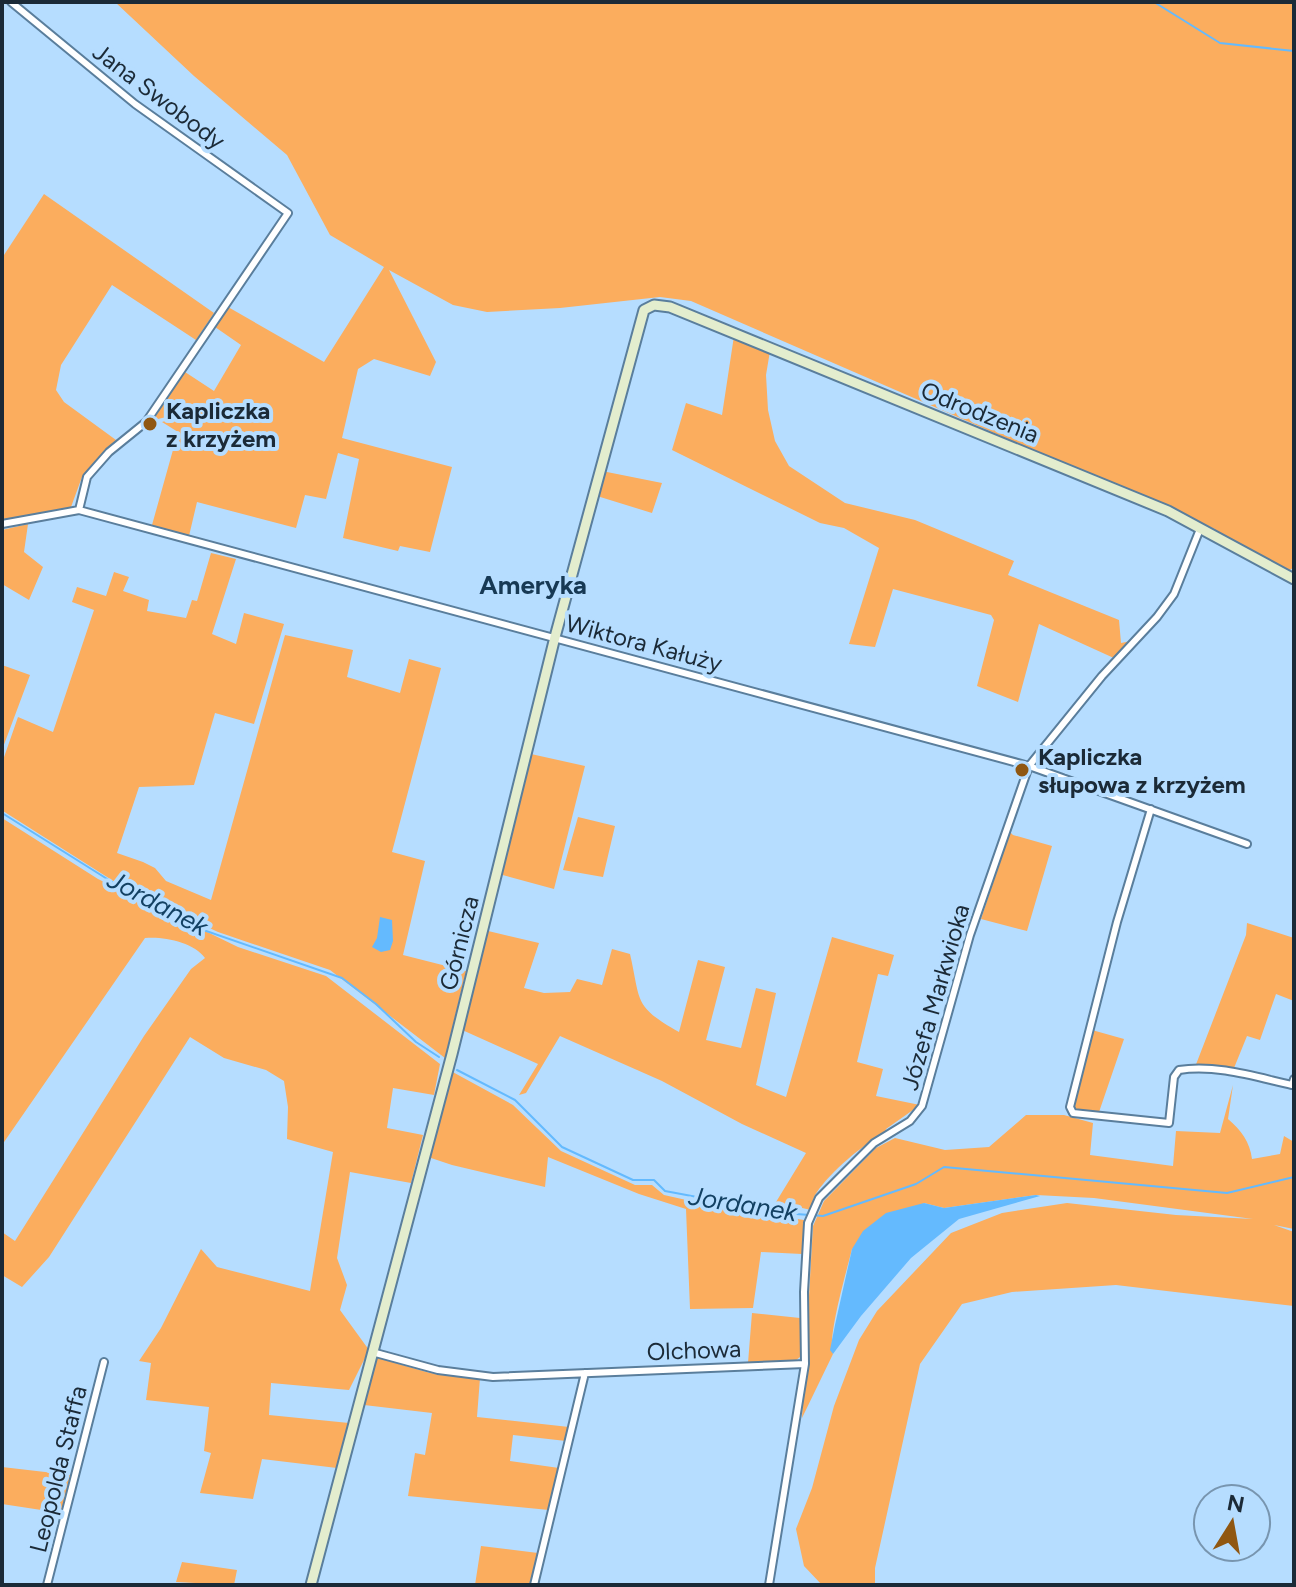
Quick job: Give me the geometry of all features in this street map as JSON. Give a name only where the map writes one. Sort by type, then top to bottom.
[{"type":"street","name":"Jana Swobody","points":[[11,2],[135,104],[288,213],[146,422],[109,452],[87,477],[79,510]]},
{"type":"street","name":"Odrodzenia","points":[[644,310],[654,305],[670,307],[1154,505],[1294,579]]},
{"type":"street","name":"Górnicza","points":[[311,1585],[452,1054],[555,637],[644,310]]},
{"type":"street","points":[[2,524],[79,510]]},
{"type":"street","name":"Wiktora Kałuży","points":[[79,510],[1029,766],[1247,844]]},
{"type":"street","name":"Józefa Markwioka","points":[[769,1585],[805,1364],[804,1292],[809,1221],[813,1211],[819,1198],[874,1143],[910,1121],[922,1106],[970,935],[1029,766],[1174,594],[1200,529]]},
{"type":"street","points":[[1151,809],[1117,922],[1070,1107],[1073,1113],[1169,1123],[1174,1077],[1179,1070],[1234,1072],[1292,1085],[1294,1079]]},
{"type":"street","name":"Olchowa","points":[[372,1352],[438,1370],[493,1377],[805,1364]]},
{"type":"street","name":"Leopolda Staffa","points":[[47,1585],[104,1362]]},
{"type":"street","points":[[534,1585],[585,1373]]},
{"type":"shaded area","points":[[115,2],[1294,2],[1294,567],[1290,570],[1207,529],[1215,529],[691,301],[660,297],[487,312],[453,305],[389,270],[436,362],[430,376],[374,359],[358,369],[342,438],[452,467],[430,552],[400,546],[398,551],[343,538],[359,459],[338,453],[326,499],[305,495],[296,528],[197,502],[189,536],[152,525],[178,432],[162,422],[207,407],[158,419],[155,417],[185,372],[214,391],[241,345],[215,327],[228,307],[324,362],[384,267],[330,235],[287,155],[194,76]]},
{"type":"shaded area","points":[[44,194],[214,313],[196,340],[112,285],[61,365],[56,390],[64,402],[116,440],[82,477],[71,507],[2,520],[2,258]]},
{"type":"shaded area","points":[[734,336],[770,351],[766,375],[768,410],[775,441],[789,466],[845,503],[915,520],[1014,561],[1008,575],[1119,620],[1121,643],[1131,641],[1116,659],[1039,624],[1018,702],[977,686],[994,620],[991,615],[893,589],[875,647],[849,644],[879,548],[844,528],[820,523],[672,450],[686,403],[722,415]]},
{"type":"shaded area","points":[[602,471],[662,483],[652,513],[597,496]]},
{"type":"shaded area","points":[[28,524],[24,552],[43,567],[29,600],[2,584],[2,530]]},
{"type":"shaded area","points":[[211,553],[236,559],[212,634],[236,644],[244,613],[284,624],[254,724],[215,713],[194,785],[139,787],[117,853],[155,868],[166,881],[211,900],[285,635],[353,650],[347,677],[400,693],[409,659],[441,668],[392,852],[425,861],[403,955],[466,971],[445,1058],[330,970],[218,932],[126,889],[3,811],[2,763],[18,717],[53,732],[94,610],[72,602],[77,587],[106,596],[114,572],[129,577],[123,591],[149,600],[147,611],[186,618],[192,600],[197,601]]},
{"type":"shaded area","points":[[2,665],[30,675],[2,750]]},
{"type":"shaded area","points":[[531,754],[585,766],[554,889],[499,874]]},
{"type":"shaded area","points":[[578,817],[615,826],[603,877],[563,870]]},
{"type":"shaded area","points":[[2,818],[98,879],[238,947],[326,976],[440,1064],[434,1095],[393,1088],[387,1128],[423,1135],[411,1183],[350,1172],[337,1258],[347,1285],[340,1310],[369,1350],[349,1390],[271,1383],[269,1415],[349,1423],[337,1468],[262,1459],[253,1499],[200,1493],[211,1453],[204,1451],[209,1407],[146,1400],[151,1363],[139,1361],[161,1328],[201,1249],[217,1267],[310,1291],[333,1152],[287,1139],[288,1107],[284,1081],[266,1070],[224,1058],[190,1037],[49,1257],[22,1287],[2,1275],[2,1232],[15,1241],[144,1036],[191,969],[205,958],[194,948],[178,941],[145,938],[2,1145]]},
{"type":"shaded area","points":[[1010,832],[1052,846],[1027,931],[981,919]]},
{"type":"shaded area","points":[[1247,923],[1294,938],[1294,1001],[1276,994],[1260,1040],[1247,1036],[1234,1068],[1195,1067],[1246,935]]},
{"type":"shaded area","points":[[484,930],[539,943],[524,988],[544,993],[570,992],[577,979],[602,985],[612,949],[630,954],[638,993],[646,1009],[679,1032],[698,960],[725,967],[706,1040],[741,1048],[756,988],[776,993],[756,1085],[786,1097],[832,937],[894,955],[888,976],[878,974],[857,1062],[883,1069],[876,1096],[920,1105],[838,1168],[816,1194],[811,1210],[776,1202],[806,1153],[742,1124],[662,1081],[560,1036],[526,1093],[519,1095],[538,1064],[460,1029]]},
{"type":"shaded area","points":[[1092,1030],[1124,1039],[1098,1115],[1076,1111],[1072,1107]]},
{"type":"shaded area","points":[[449,1070],[513,1105],[561,1151],[635,1185],[652,1185],[664,1195],[722,1208],[804,1220],[802,1254],[761,1252],[753,1308],[690,1309],[686,1209],[639,1194],[548,1157],[545,1187],[428,1157]]},
{"type":"shaded area","points":[[1233,1085],[1228,1119],[1244,1137],[1252,1159],[1280,1154],[1284,1136],[1294,1142],[1294,1229],[1274,1225],[1294,1232],[1294,1306],[1116,1285],[1012,1292],[962,1304],[920,1364],[875,1568],[875,1585],[822,1585],[804,1566],[796,1529],[812,1488],[834,1406],[859,1340],[877,1311],[951,1233],[1002,1213],[1067,1203],[1176,1215],[1253,1219],[1094,1198],[1036,1195],[944,1208],[924,1203],[852,1249],[835,1319],[833,1354],[802,1418],[813,1226],[824,1201],[876,1148],[895,1138],[945,1150],[989,1147],[1026,1115],[1064,1115],[1093,1123],[1090,1155],[1173,1166],[1176,1131],[1220,1133]]},
{"type":"shaded area","points":[[752,1313],[800,1318],[800,1357],[795,1361],[748,1363]]},
{"type":"shaded area","points":[[378,1358],[430,1373],[480,1378],[477,1417],[569,1427],[566,1441],[513,1435],[510,1461],[559,1468],[549,1510],[408,1496],[415,1453],[425,1455],[432,1413],[364,1405],[373,1361]]},
{"type":"shaded area","points":[[2,1467],[71,1475],[61,1513],[2,1504]]},
{"type":"shaded area","points":[[481,1546],[538,1553],[529,1585],[475,1585]]},
{"type":"shaded area","points":[[182,1562],[237,1570],[234,1585],[176,1582]]},
{"type":"water","points":[[380,917],[392,920],[393,941],[390,950],[381,952],[372,947],[377,938]]},
{"type":"water","points":[[1040,1196],[959,1219],[911,1258],[833,1354],[830,1350],[852,1249],[863,1231],[886,1213],[924,1203],[944,1208]]},
{"type":"waterway","points":[[1154,2],[1220,43],[1294,51]]},
{"type":"waterway","name":"Jordanek","points":[[2,813],[120,887],[186,924],[342,978],[376,1004],[416,1042],[439,1057]]},
{"type":"waterway","name":"Jordanek","points":[[457,1070],[515,1100],[562,1147],[633,1180],[654,1180],[665,1191],[783,1213],[823,1216],[916,1184],[944,1167],[1227,1193],[1294,1177]]},
{"type":"place","name":"Kapliczka z krzyżem","points":[[150,424]]},
{"type":"place","name":"Kapliczka słupowa z krzyżem","points":[[1022,770]]},
{"type":"district","name":"Ameryka","points":[[533,585]]}]
